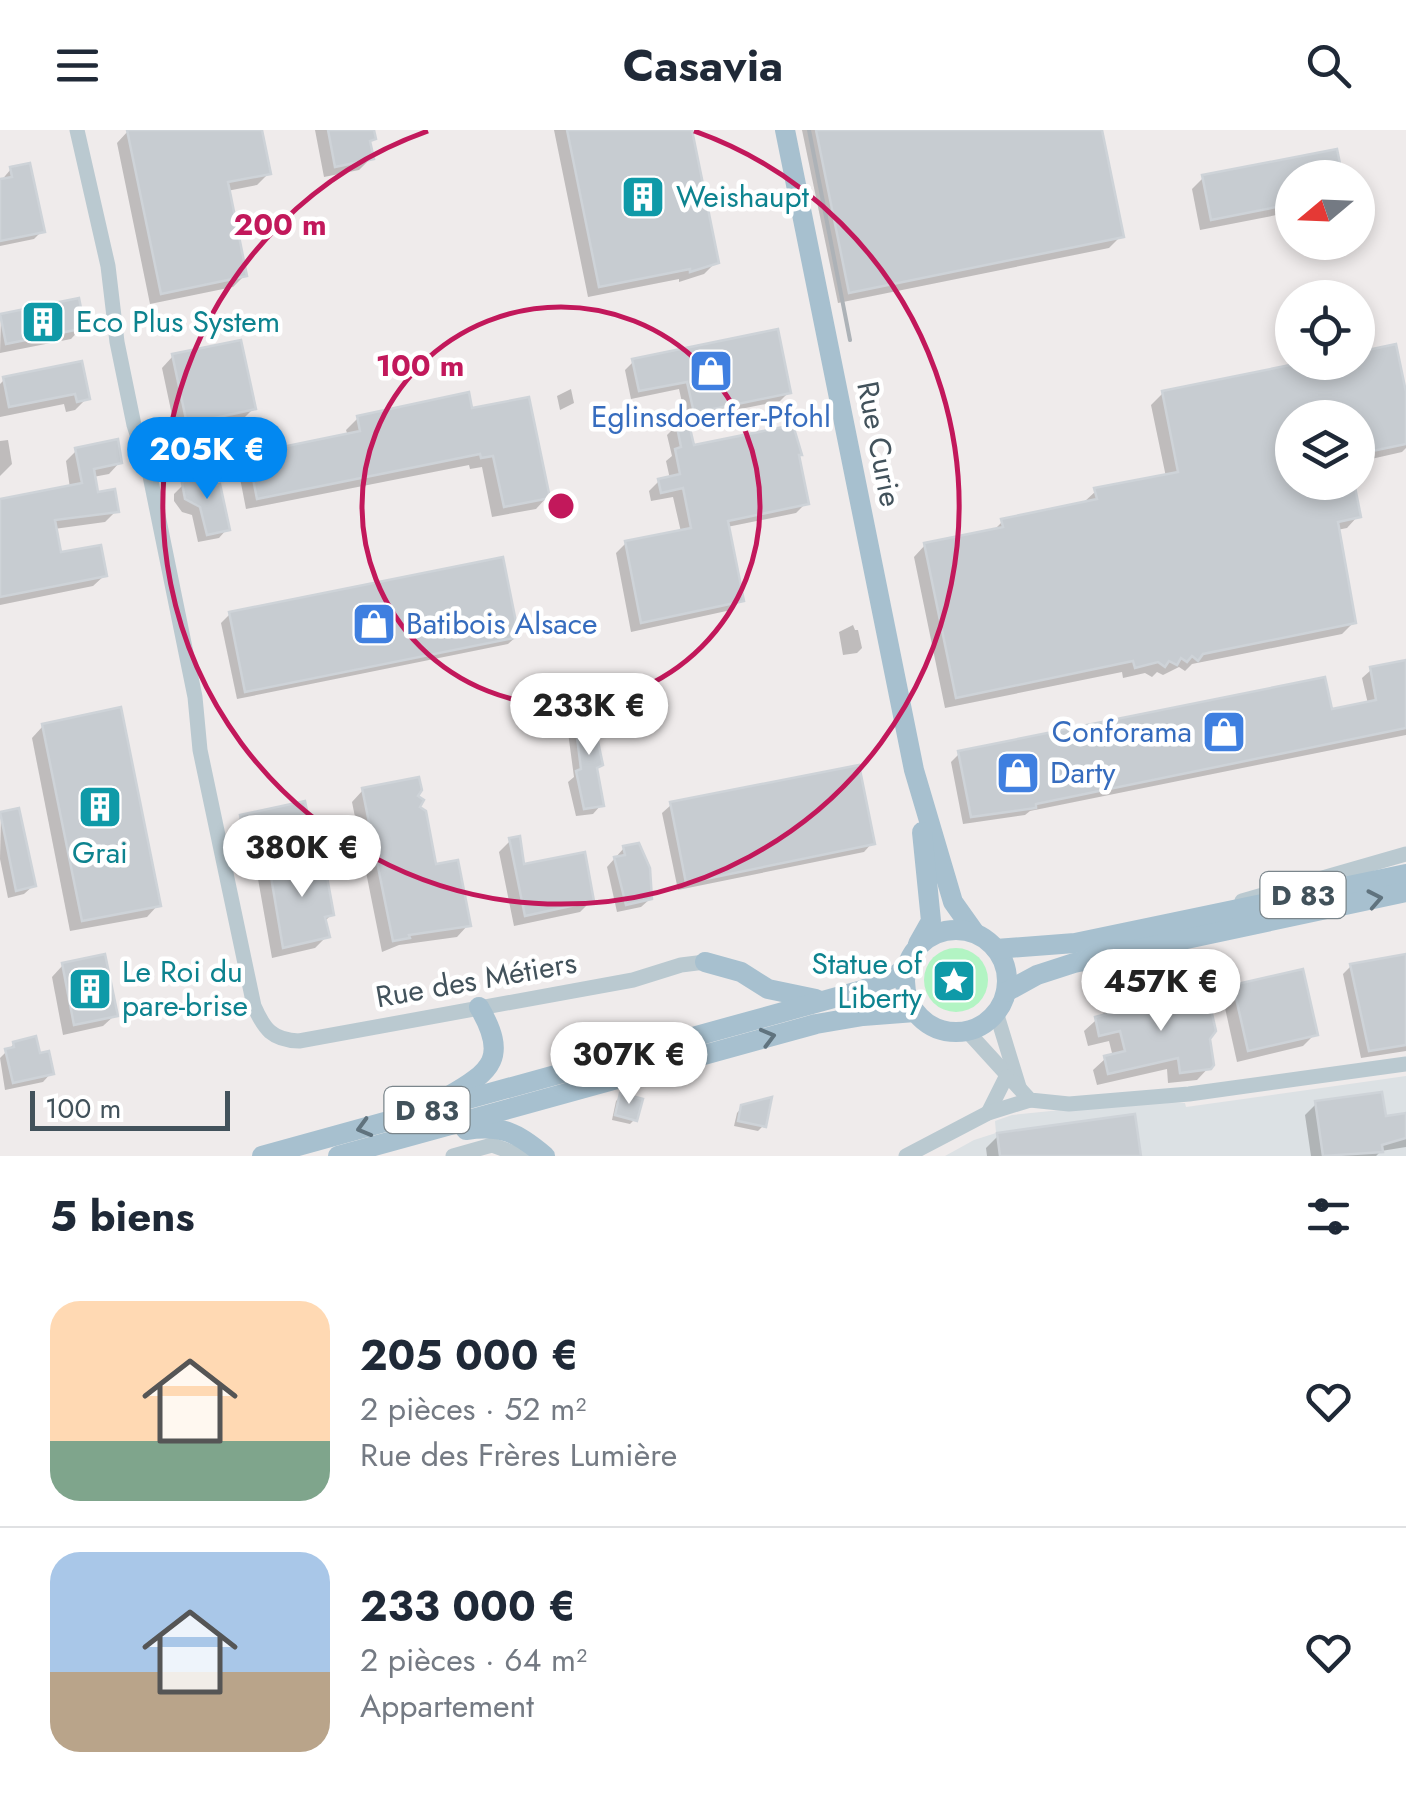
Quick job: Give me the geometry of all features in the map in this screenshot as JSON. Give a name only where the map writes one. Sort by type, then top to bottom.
[{"type":"main road","name":"Rue Curie","points":[[785,130],[914,770],[932,908],[931,921],[910,958]]},
{"type":"main road","name":"Rue Curie","points":[[914,770],[953,902],[974,933]]},
{"type":"main road","name":"D 83","points":[[996,949],[1075,943],[1406,874]]},
{"type":"main road","name":"D 83","points":[[1006,992],[1037,975],[1074,963],[1406,892]]},
{"type":"main road","points":[[958,929],[974,933],[996,949],[1004,962],[1006,992],[988,1020],[967,1031],[938,1029],[915,1012],[907,998],[910,958],[926,938],[958,929]]},
{"type":"main road","name":"D 83","points":[[262,1156],[878,985],[910,958]]},
{"type":"main road","points":[[704,962],[741,972],[792,996],[828,1000]]},
{"type":"main road","points":[[422,1112],[478,1080],[489,1068],[495,1052],[493,1030],[479,1006]]},
{"type":"main road","name":"D 83","points":[[338,1156],[816,1024],[848,1017],[915,1012]]},
{"type":"main road","points":[[404,1137],[492,1127],[523,1136],[545,1156]]},
{"type":"street","name":"Rue des Métiers","points":[[77,130],[108,266],[117,342],[134,425],[149,471],[195,697],[214,823],[254,1006],[262,1025],[272,1036],[299,1040],[633,980],[704,962]]},
{"type":"street","points":[[1200,916],[1260,894],[1406,854]]},
{"type":"street","points":[[996,1012],[1025,1096]]},
{"type":"street","points":[[967,1031],[1025,1096],[1069,1104],[1189,1094],[1406,1064]]},
{"type":"street","points":[[988,1113],[1006,1078]]},
{"type":"street","points":[[906,1156],[1025,1096]]},
{"type":"street","points":[[453,1156],[492,1145],[522,1156]]},
{"type":"shaded area","points":[[1406,1076],[1406,1156],[945,1156],[996,1133],[995,1121],[1012,1115],[1151,1101],[1185,1103],[1186,1107]]},
{"type":"green space","points":[[956,948],[979,957],[988,980],[979,1003],[956,1012],[933,1003],[924,980],[933,957]]},
{"type":"building","points":[[127,130],[262,130],[271,174],[228,182],[247,276],[161,294]]},
{"type":"building","points":[[328,130],[374,130],[376,139],[370,141],[374,159],[335,167]]},
{"type":"building","name":"Weishaupt","points":[[567,130],[692,130],[719,263],[690,272],[599,287]]},
{"type":"building","points":[[816,130],[1102,130],[1124,237],[849,293]]},
{"type":"building","points":[[1337,149],[1339,160],[1280,160]]},
{"type":"building","points":[[1275,161],[1275,207],[1211,220],[1202,175]]},
{"type":"building","points":[[30,163],[45,232],[0,241],[0,179],[12,177],[10,167]]},
{"type":"building","name":"Eco Plus System","points":[[79,298],[85,328],[6,344],[0,314]]},
{"type":"building","name":"Eglinsdoerfer-Pfohl","points":[[778,329],[791,393],[694,413],[687,382],[639,391],[632,359]]},
{"type":"building","points":[[241,340],[256,409],[187,424],[172,354]]},
{"type":"building","points":[[1396,344],[1406,392],[1406,444],[1375,450],[1375,400],[1275,400],[1275,500],[1358,500],[1361,517],[1338,522],[1356,623],[1203,654],[1198,661],[1192,656],[1187,662],[1181,658],[1177,665],[1169,661],[1165,667],[1158,662],[1135,668],[1133,661],[956,698],[924,543],[1003,527],[1001,519],[1097,499],[1094,488],[1178,472],[1162,391],[1275,368],[1275,380],[1375,380],[1375,348]]},
{"type":"building","points":[[82,361],[90,399],[77,402],[75,394],[9,407],[3,377]]},
{"type":"building","points":[[469,392],[472,408],[529,397],[550,498],[504,507],[493,456],[481,458],[480,454],[257,499],[248,454],[360,431],[357,416]]},
{"type":"building","points":[[688,420],[694,445],[793,425],[809,504],[728,521],[744,601],[641,623],[625,541],[691,528],[683,488],[661,493],[658,479],[680,474],[675,449],[681,447],[676,422]]},
{"type":"building","points":[[118,439],[122,463],[94,469],[98,492],[115,489],[119,512],[55,520],[61,552],[101,545],[107,576],[0,597],[0,499],[82,483],[75,448]]},
{"type":"building","points":[[196,472],[207,475],[215,485],[220,484],[230,530],[207,535],[200,507],[185,499],[182,483]]},
{"type":"building","name":"Batibois Alsace","points":[[503,557],[519,637],[245,692],[229,612]]},
{"type":"building","name":"Conforama","points":[[1406,660],[1406,728],[1036,804],[1036,808],[971,817],[958,751],[1325,677],[1332,709],[1376,700],[1370,667]]},
{"type":"building","name":"Grai","points":[[121,707],[161,906],[82,921],[42,724]]},
{"type":"building","points":[[597,709],[601,730],[596,732],[603,765],[597,768],[604,806],[584,809],[576,771],[581,769],[574,714]]},
{"type":"building","points":[[859,765],[875,844],[686,883],[670,802]]},
{"type":"building","points":[[419,777],[422,790],[418,796],[424,800],[420,807],[426,811],[436,864],[458,860],[471,926],[393,941],[362,788]]},
{"type":"building","points":[[305,801],[310,826],[245,839],[240,815]]},
{"type":"building","points":[[19,808],[36,886],[16,891],[0,812]]},
{"type":"building","points":[[520,836],[524,864],[585,852],[594,901],[525,916],[509,838]]},
{"type":"building","points":[[639,843],[650,868],[652,899],[626,905],[614,857],[625,855],[623,846]]},
{"type":"building","points":[[323,855],[334,915],[325,917],[330,937],[283,948],[269,865]]},
{"type":"building","name":"Le Roi du pare-brise","points":[[105,954],[118,1016],[74,1025],[62,963]]},
{"type":"building","points":[[1406,954],[1406,1045],[1369,1051],[1350,964]]},
{"type":"building","points":[[1303,969],[1318,1035],[1248,1051],[1233,985]]},
{"type":"building","points":[[1207,992],[1216,1031],[1210,1039],[1214,1065],[1211,1069],[1180,1073],[1178,1058],[1108,1074],[1104,1056],[1125,1051],[1120,1031],[1099,1036],[1095,1017],[1115,1012],[1113,1002],[1132,997],[1135,1008]]},
{"type":"building","points":[[36,1036],[40,1053],[49,1051],[54,1074],[13,1083],[5,1049],[14,1047],[13,1042]]},
{"type":"building","points":[[1382,1092],[1386,1116],[1406,1113],[1406,1138],[1382,1145],[1383,1152],[1323,1156],[1315,1101]]},
{"type":"building","points":[[620,1093],[643,1099],[637,1121],[615,1115]]},
{"type":"building","points":[[772,1097],[766,1127],[738,1121],[741,1105]]},
{"type":"building","points":[[1135,1114],[1141,1156],[1000,1156],[997,1133]]},
{"type":"railway","points":[[809,130],[850,340]]},
{"type":"place","name":"Weishaupt","points":[[643,197]]},
{"type":"place","name":"Eco Plus System","points":[[43,322]]},
{"type":"place","name":"Eglinsdoerfer-Pfohl","points":[[711,371]]},
{"type":"place","name":"Batibois Alsace","points":[[374,624]]},
{"type":"place","name":"Conforama","points":[[1224,732]]},
{"type":"place","name":"Darty","points":[[1018,773]]},
{"type":"place","name":"Grai","points":[[100,807]]},
{"type":"place","name":"Statue of Liberty","points":[[954,981]]},
{"type":"place","name":"Le Roi du pare-brise","points":[[90,989]]}]
